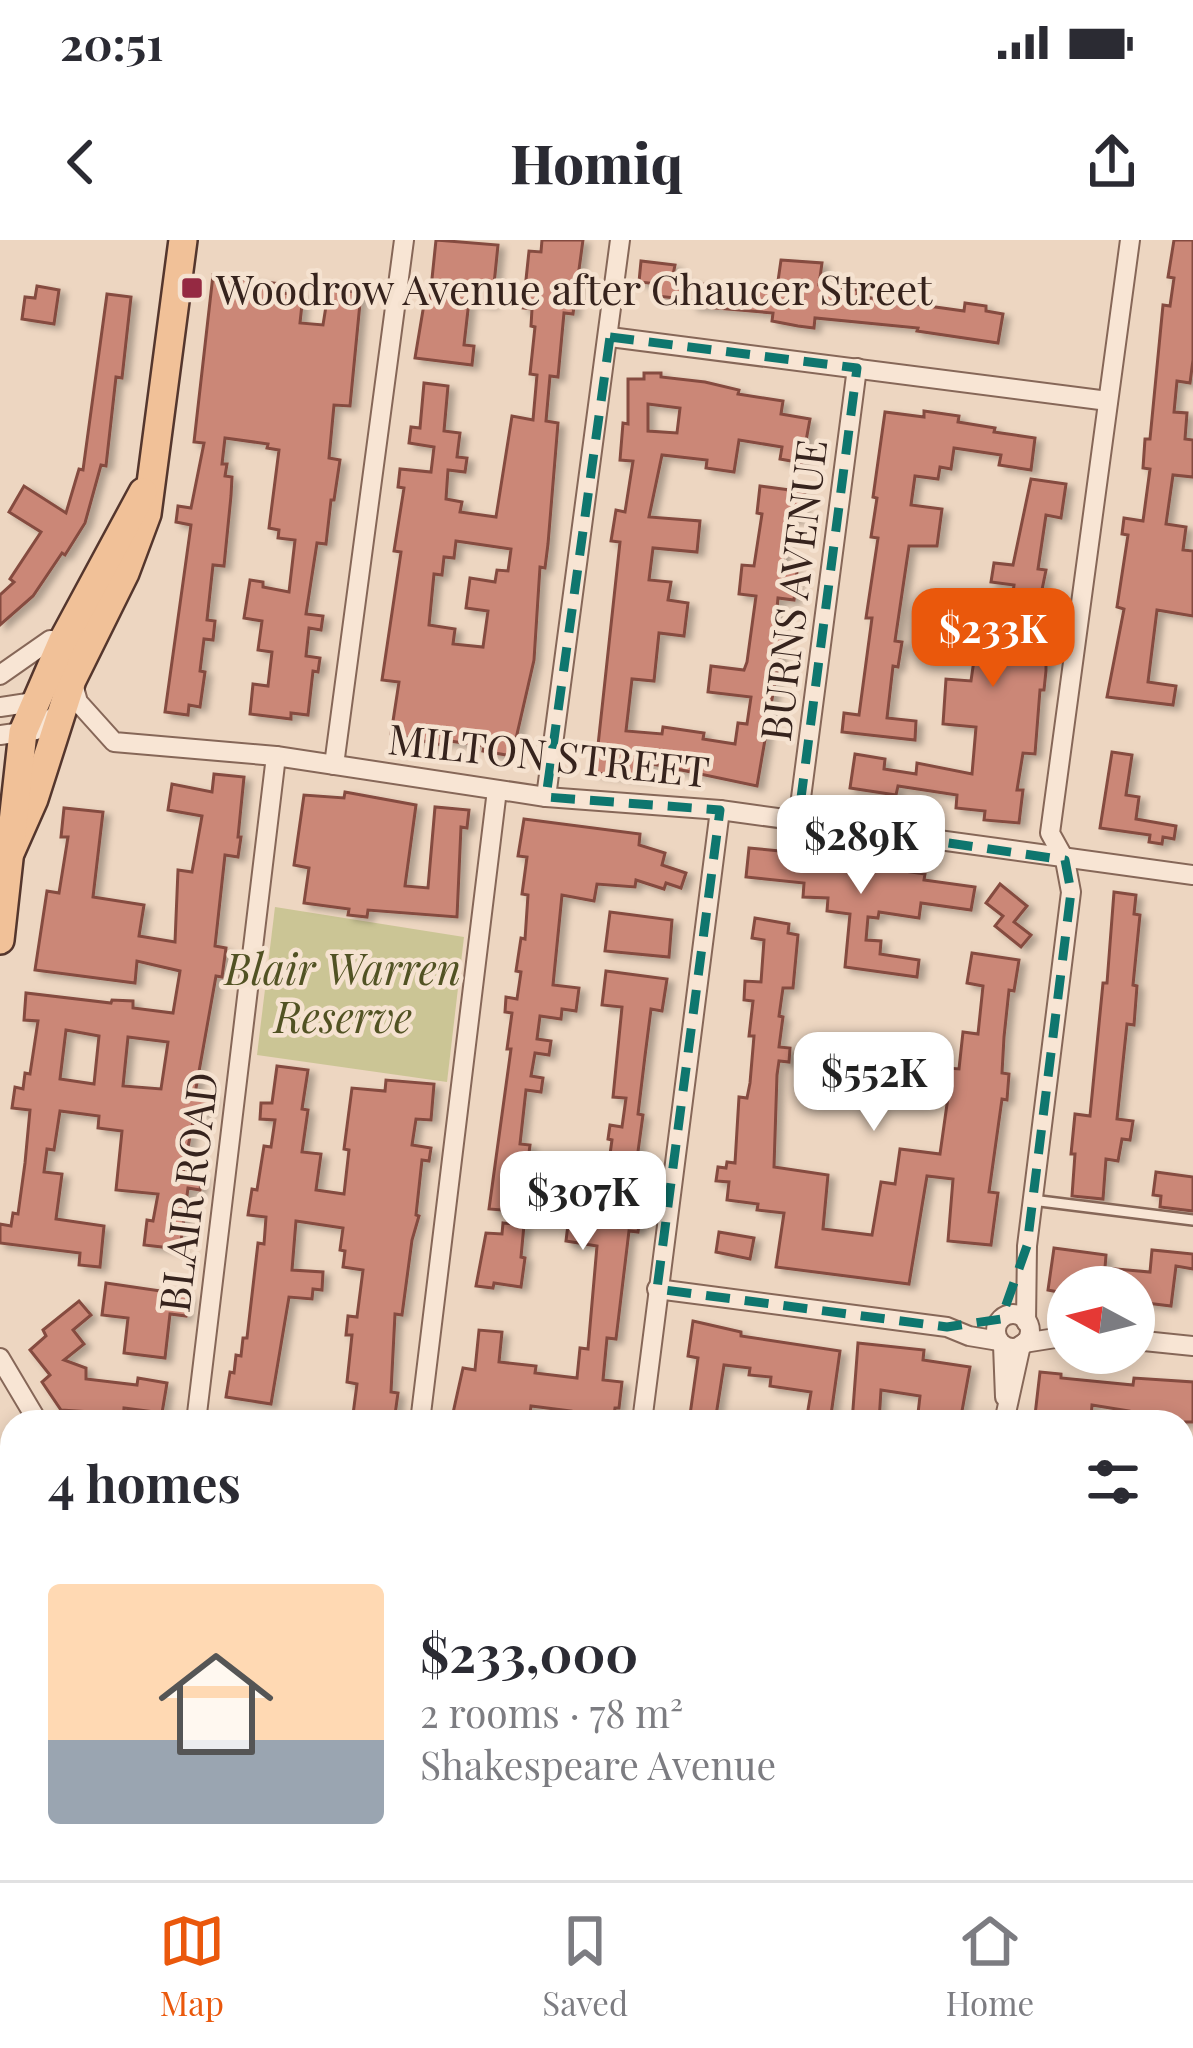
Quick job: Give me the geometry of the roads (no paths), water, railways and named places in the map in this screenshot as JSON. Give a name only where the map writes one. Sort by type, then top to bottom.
[{"type":"main road","points":[[0,940],[16,779],[12,733],[73,680],[141,536],[148,514],[183,240]]},
{"type":"main road","points":[[11,851],[34,800],[62,642],[149,483]]},
{"type":"street","points":[[334,765],[404,240]]},
{"type":"street","points":[[546,797],[620,240]]},
{"type":"street","points":[[1006,1410],[1071,892],[1065,860],[1050,833],[1130,240]]},
{"type":"street","points":[[610,337],[1108,400]]},
{"type":"street","name":"BURNS AVENUE","points":[[798,821],[857,368]]},
{"type":"street","points":[[0,674],[50,640],[62,642]]},
{"type":"street","name":"MILTON STREET","points":[[73,680],[78,702],[114,742],[276,756],[546,797],[720,810],[1193,875]]},
{"type":"street","points":[[0,707],[47,707]]},
{"type":"street","points":[[0,754],[16,779]]},
{"type":"street","name":"BLAIR ROAD","points":[[197,1410],[276,756]]},
{"type":"street","points":[[421,1410],[497,790]]},
{"type":"street","points":[[644,1410],[720,810]]},
{"type":"street","points":[[1017,1337],[996,1330],[1027,1246]]},
{"type":"street","points":[[657,1289],[947,1327],[969,1336],[1047,1335]]},
{"type":"street","points":[[947,1327],[1003,1318]]},
{"type":"street","points":[[1155,1342],[1193,1346]]},
{"type":"street","points":[[0,1358],[30,1410]]},
{"type":"street","points":[[0,1374],[16,1388]]},
{"type":"lane","points":[[1032,1200],[1193,1220]]},
{"type":"place","name":"Woodrow Avenue after Chaucer Street","points":[[192,288]]},
{"type":"park label","name":"Blair Warren Reserve","points":[[343,992]]}]
